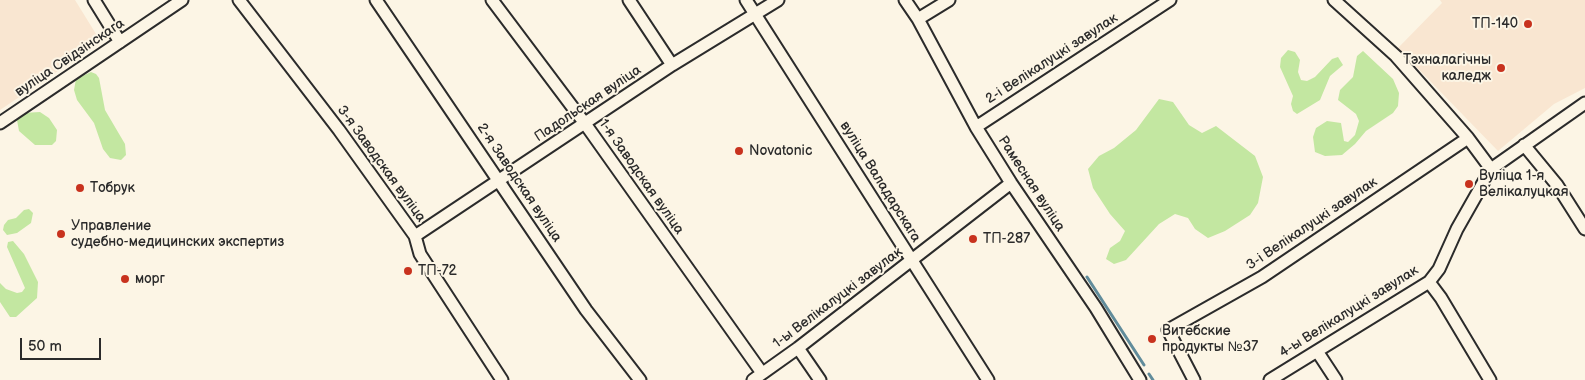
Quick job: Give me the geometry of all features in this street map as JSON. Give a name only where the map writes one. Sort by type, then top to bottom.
[{"type":"street","points":[[94,0],[120,42]]},
{"type":"street","name":"вуліца Свідзінскага","points":[[0,123],[182,0]]},
{"type":"street","name":"3-я Заводская вуліца","points":[[239,0],[339,130],[415,236],[420,254],[501,380]]},
{"type":"street","name":"2-я Заводская вуліца","points":[[376,0],[586,310],[640,380]]},
{"type":"street","name":"1-я Заводская вуліца","points":[[492,0],[586,125],[758,377]]},
{"type":"street","points":[[629,0],[672,65]]},
{"type":"street","name":"вуліца Валадарскага","points":[[746,0],[988,380]]},
{"type":"street","name":"Падольская вуліца","points":[[415,236],[586,125],[672,65],[778,0]]},
{"type":"street","name":"Рамесная вуліца","points":[[905,0],[918,19],[976,127],[1011,183],[1096,308],[1140,380]]},
{"type":"street","points":[[918,19],[949,0]]},
{"type":"street","name":"2-і Велікалуцкі завулак","points":[[976,127],[1170,0]]},
{"type":"street","points":[[1334,0],[1396,56],[1468,138],[1491,170]]},
{"type":"street","name":"4-ы Велікалуцкі завулак","points":[[1270,380],[1428,282],[1439,269],[1457,229],[1491,170],[1585,103]]},
{"type":"street","name":"3-і Велікалуцкі завулак","points":[[1194,380],[1168,330],[1262,277],[1468,138]]},
{"type":"street","points":[[1524,145],[1557,185],[1585,229]]},
{"type":"street","name":"1-ы Велікалуцкі завулак","points":[[758,377],[912,261],[1011,183]]},
{"type":"street","points":[[1428,282],[1490,380]]},
{"type":"street","points":[[798,348],[820,380]]},
{"type":"street","points":[[1317,351],[1336,380]]},
{"type":"shaded area","points":[[0,0],[75,0],[101,42],[0,110]]},
{"type":"shaded area","name":"Тэхналагічны каледж","points":[[1440,0],[1585,0],[1585,88],[1554,104],[1498,151],[1398,48],[1442,3]]},
{"type":"green space","points":[[1288,50],[1295,52],[1300,60],[1298,72],[1301,80],[1307,81],[1315,77],[1332,59],[1338,57],[1343,65],[1330,76],[1320,100],[1297,114],[1293,111],[1291,104],[1293,96],[1280,67],[1281,58]]},
{"type":"green space","points":[[1363,51],[1393,79],[1399,93],[1398,106],[1393,113],[1366,131],[1342,155],[1325,156],[1315,152],[1313,137],[1316,128],[1327,121],[1341,123],[1344,141],[1348,142],[1355,135],[1359,121],[1356,114],[1338,100],[1340,90],[1353,77],[1357,56]]},
{"type":"green space","points":[[91,72],[99,78],[105,110],[125,144],[126,155],[121,160],[110,158],[103,149],[94,123],[77,100],[74,90],[76,79]]},
{"type":"green space","points":[[1159,99],[1173,102],[1189,125],[1202,133],[1216,126],[1255,156],[1263,177],[1258,203],[1250,215],[1225,231],[1208,238],[1195,229],[1188,218],[1175,214],[1159,224],[1126,260],[1114,264],[1106,259],[1110,248],[1120,241],[1125,231],[1110,214],[1093,188],[1088,169],[1099,156],[1114,148],[1136,130]]},
{"type":"green space","points":[[40,112],[49,118],[57,130],[56,141],[52,145],[35,145],[19,131],[17,120],[19,115]]},
{"type":"green space","points":[[29,209],[33,213],[31,223],[17,233],[7,235],[3,230],[8,220],[16,218],[24,210]]},
{"type":"green space","points":[[13,241],[24,254],[38,282],[37,298],[16,317],[10,317],[0,302],[0,283],[6,289],[17,293],[22,292],[25,288],[7,247],[8,242]]},
{"type":"waterway","points":[[1087,277],[1144,365]]},
{"type":"waterway","points":[[1149,374],[1153,380]]},
{"type":"place","name":"ТП-140","points":[[1528,24]]},
{"type":"place","name":"Тэхналагічны каледж","points":[[1501,68]]},
{"type":"place","name":"Novatonic","points":[[739,151]]},
{"type":"place","name":"Вуліца 1-я Велікалуцкая","points":[[1469,184]]},
{"type":"place","name":"Тобрук","points":[[80,188]]},
{"type":"place","name":"Управление судебно-медицинских экспертиз","points":[[61,234]]},
{"type":"place","name":"ТП-287","points":[[973,239]]},
{"type":"place","name":"ТП-72","points":[[408,271]]},
{"type":"place","name":"морг","points":[[125,279]]},
{"type":"place","name":"Витебские продукты №37","points":[[1152,339]]}]
